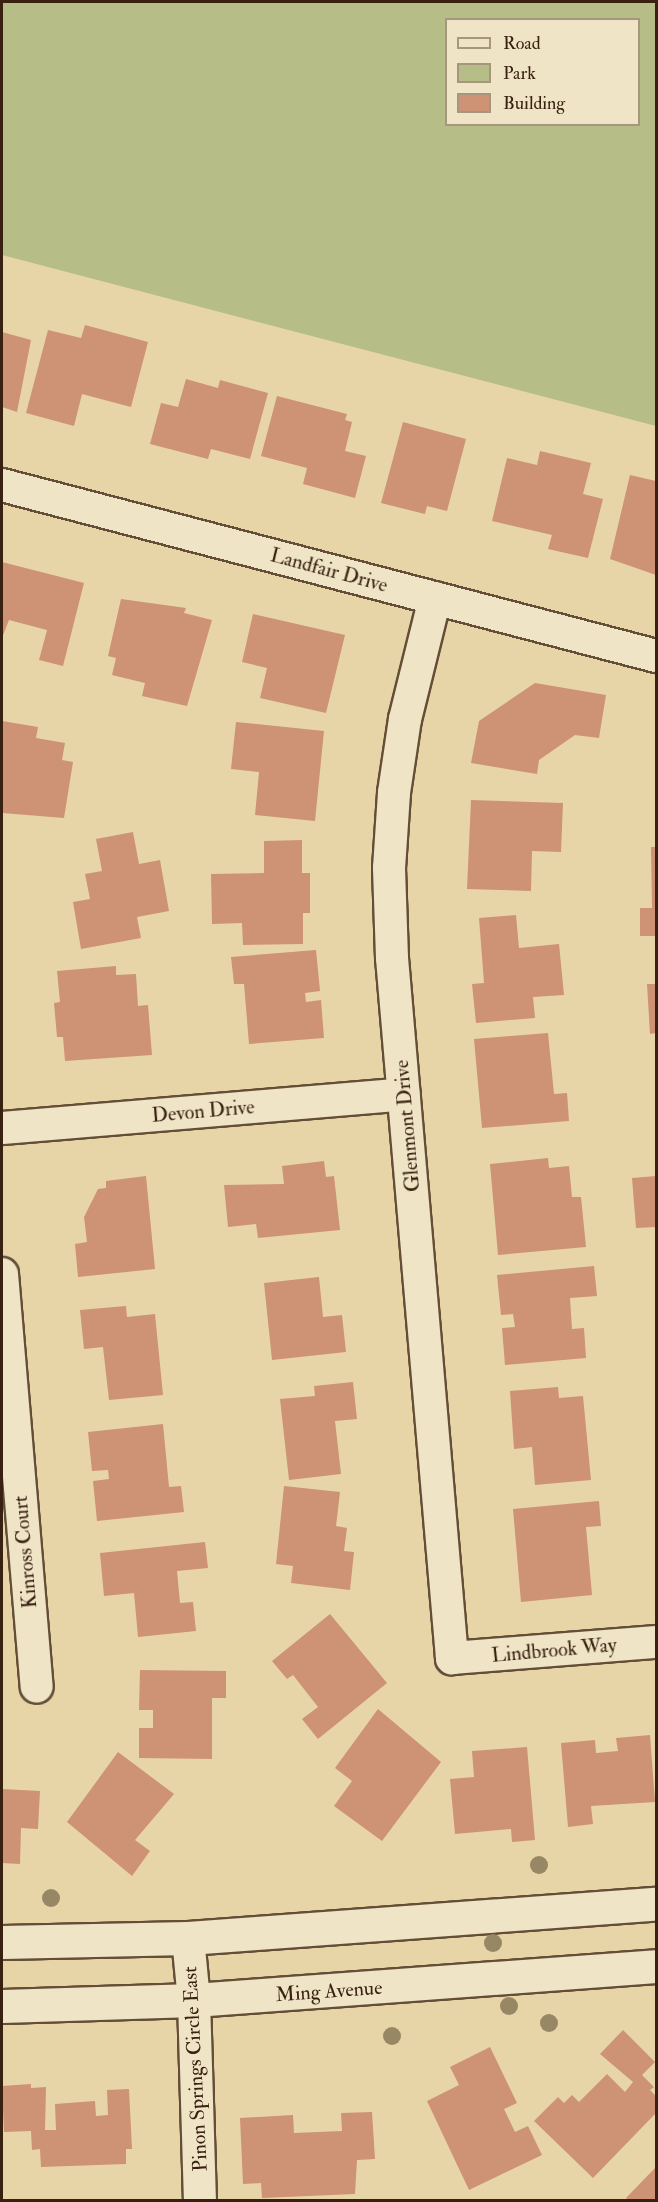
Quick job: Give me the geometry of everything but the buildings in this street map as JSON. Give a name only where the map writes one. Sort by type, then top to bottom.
[{"type":"main road","points":[[2,1942],[188,1938],[657,1904]]},
{"type":"main road","name":"Ming Avenue","points":[[2,2006],[194,2000],[657,1966]]},
{"type":"street","name":"Landfair Drive","points":[[2,485],[657,656]]},
{"type":"street","name":"Glenmont Drive","points":[[435,598],[405,719],[394,794],[389,868],[404,1094],[452,1658]]},
{"type":"street","name":"Devon Drive","points":[[2,1128],[404,1094]]},
{"type":"street","name":"Kinross Court","points":[[2,1274],[37,1687]]},
{"type":"street","name":"Lindbrook Way","points":[[452,1658],[657,1641]]},
{"type":"street","name":"Pinon Springs Circle East","points":[[188,1938],[194,2000],[200,2200]]},
{"type":"green space","points":[[2,2],[656,2],[656,426],[2,255]]}]
